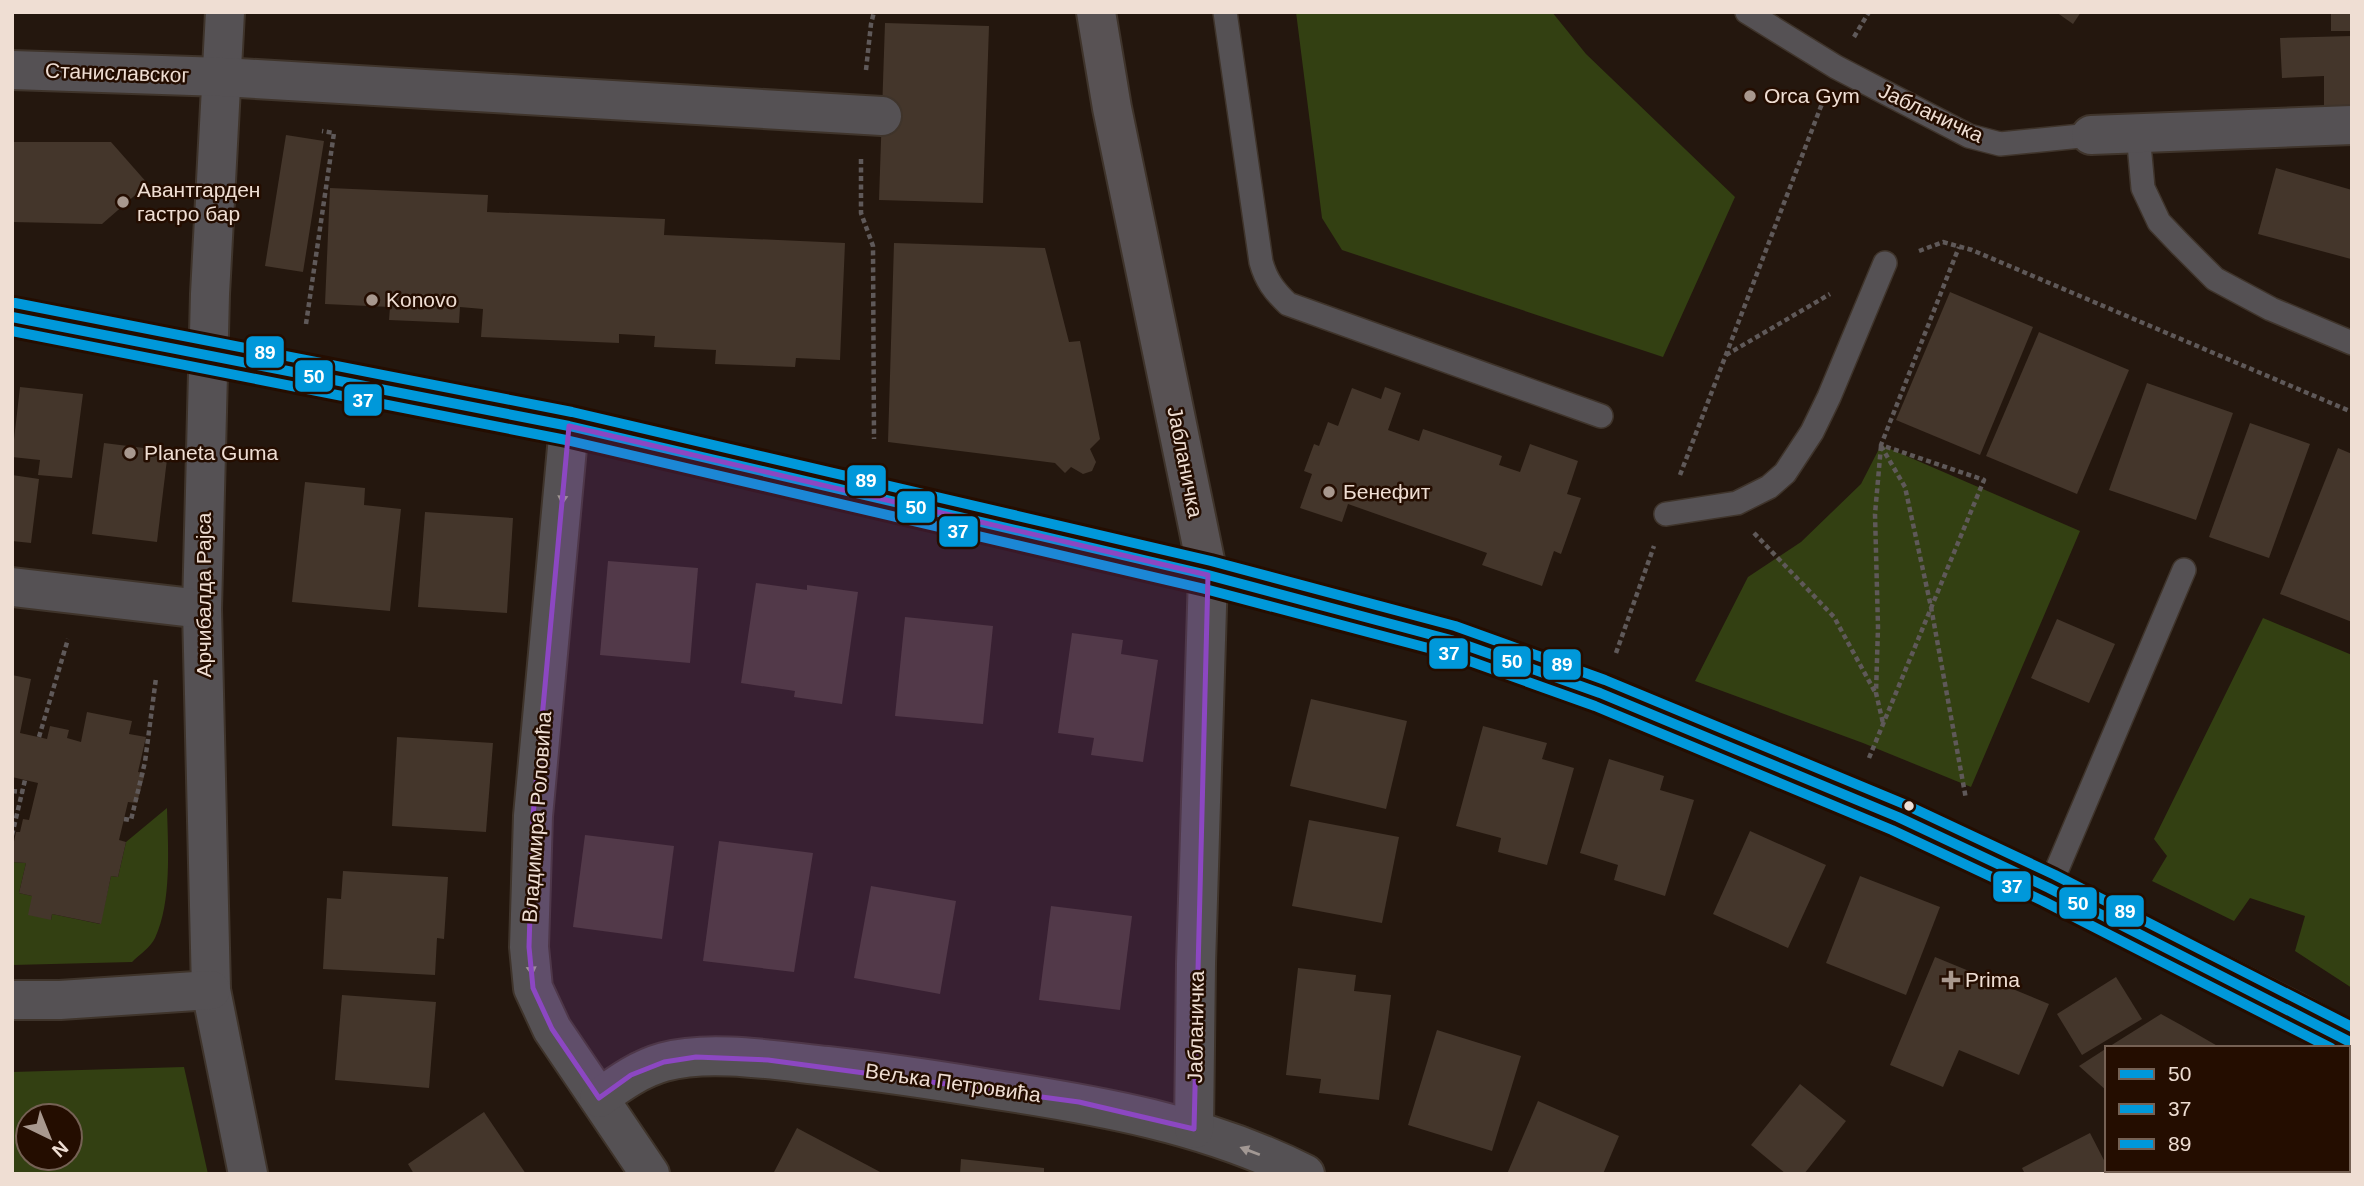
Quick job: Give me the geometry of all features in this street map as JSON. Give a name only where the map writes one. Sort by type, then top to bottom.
[{"type":"main road","name":"Јабланичка","points":[[1096,12],[1112,108],[1208,575]]},
{"type":"main road","points":[[12,317],[569,426],[1208,575],[1451,640],[1600,693],[1898,817],[2049,887],[2352,1043]]},
{"type":"street","name":"Арчибалда Рајса","points":[[225,12],[209,356],[184,607],[211,990],[248,1174]]},
{"type":"street","name":"Станиславског","points":[[12,70],[222,76],[882,116]]},
{"type":"street","points":[[2091,135],[2352,125]]},
{"type":"street","name":"Владимира Роловића","points":[[569,426],[533,816],[529,947],[533,988],[552,1029],[650,1174]]},
{"type":"street","name":"Јабланичка","points":[[1194,1129],[1196,964],[1208,575]]},
{"type":"street","points":[[12,587],[184,607]]},
{"type":"street","points":[[12,1000],[211,990]]},
{"type":"street","name":"Вељка Петровића","points":[[599,1098],[631,1075],[664,1062],[696,1057],[768,1060],[870,1070],[1079,1102],[1194,1129],[1305,1174]]},
{"type":"lane","points":[[1226,12],[1261,262],[1266,279],[1277,294],[1288,304],[1601,416]]},
{"type":"lane","name":"Јабланичка","points":[[1747,12],[1836,67],[1969,136],[2000,144],[2091,135]]},
{"type":"lane","points":[[2138,134],[2143,188],[2159,222],[2206,271],[2215,279],[2272,309],[2352,343]]},
{"type":"lane","points":[[1666,514],[1737,503],[1769,487],[1785,473],[1812,432],[1829,397],[1885,263]]},
{"type":"lane","points":[[2049,887],[2185,570]]},
{"type":"path","points":[[869,39],[874,12]]},
{"type":"path","points":[[1600,693],[1725,355],[1836,67]]},
{"type":"path","points":[[306,324],[334,133],[313,129]]},
{"type":"path","points":[[860,192],[861,213],[873,246],[874,439]]},
{"type":"path","points":[[1725,355],[1885,263],[1943,242],[2352,412]]},
{"type":"path","points":[[1876,693],[1878,627],[1875,514],[1881,445],[1959,247]]},
{"type":"path","points":[[1868,762],[1984,480],[1881,445]]},
{"type":"path","points":[[1881,445],[1905,487],[1931,607],[1967,806]]},
{"type":"path","points":[[1778,558],[1834,617],[1876,693],[1884,724]]},
{"type":"path","points":[[39,737],[80,595]]},
{"type":"path","points":[[124,819],[131,820],[184,607]]},
{"type":"path","points":[[12,835],[25,780]]},
{"type":"path","points":[[12,791],[23,792]]},
{"type":"highlighted area","points":[[569,426],[1208,575],[1194,1129],[1079,1102],[768,1060],[696,1057],[664,1062],[631,1075],[599,1098],[552,1029],[533,988],[529,947],[533,816]]},
{"type":"green space","points":[[1296,12],[1552,12],[1586,54],[1735,197],[1663,357],[1342,250],[1322,218]]},
{"type":"green space","points":[[1881,445],[2080,531],[1971,787],[1863,743],[1695,681],[1748,577],[1801,542],[1861,484]]},
{"type":"green space","points":[[2263,618],[2352,655],[2352,988],[2295,951],[2305,916],[2250,898],[2234,921],[2152,881],[2167,856],[2154,839]]},
{"type":"green space","points":[[167,808],[167,891],[160,924],[148,948],[132,962],[12,965],[12,862],[26,863],[19,893],[32,896],[51,920],[52,914],[100,924],[111,876],[118,877],[126,842]]},
{"type":"green space","points":[[184,1067],[208,1174],[12,1174],[12,1072]]},
{"type":"building","points":[[2056,12],[2081,12],[2073,24]]},
{"type":"building","points":[[2331,12],[2352,12],[2352,31],[2331,31]]},
{"type":"building","points":[[885,23],[989,26],[983,203],[879,200]]},
{"type":"building","points":[[2352,36],[2352,105],[2324,105],[2324,76],[2282,78],[2280,38]]},
{"type":"building","points":[[286,135],[324,141],[303,272],[265,266]]},
{"type":"building","points":[[12,142],[111,142],[148,184],[102,224],[12,222]]},
{"type":"building","points":[[2276,168],[2352,190],[2351,259],[2258,234]]},
{"type":"building","points":[[330,188],[488,195],[487,212],[665,219],[664,235],[845,243],[840,360],[796,358],[795,367],[715,364],[716,350],[654,347],[655,336],[619,334],[619,343],[481,337],[483,309],[460,307],[459,323],[389,320],[390,307],[325,304]]},
{"type":"building","points":[[894,243],[1045,248],[1069,342],[1080,341],[1100,439],[1090,449],[1096,462],[1092,471],[1083,474],[1071,467],[1065,473],[1055,463],[888,442]]},
{"type":"building","points":[[1950,292],[2033,327],[1980,455],[1896,420]]},
{"type":"building","points":[[2039,332],[2129,370],[2077,494],[1986,456]]},
{"type":"building","points":[[2147,383],[2233,413],[2196,520],[2109,490]]},
{"type":"building","points":[[20,387],[83,394],[72,478],[38,475],[40,460],[12,457]]},
{"type":"building","points":[[1385,387],[1401,393],[1388,430],[1419,441],[1423,429],[1502,456],[1499,465],[1520,472],[1530,444],[1578,461],[1567,494],[1581,498],[1561,554],[1554,551],[1542,586],[1482,565],[1487,553],[1348,504],[1342,522],[1300,508],[1312,474],[1304,471],[1314,444],[1319,446],[1328,422],[1338,426],[1352,388],[1381,399]]},
{"type":"building","points":[[2250,423],[2310,444],[2269,558],[2209,537]]},
{"type":"building","points":[[104,443],[168,451],[157,542],[92,534]]},
{"type":"building","points":[[2338,448],[2352,454],[2352,622],[2280,594]]},
{"type":"building","points":[[12,475],[39,479],[31,543],[12,541]]},
{"type":"building","points":[[305,482],[365,488],[364,505],[401,509],[390,611],[292,602]]},
{"type":"building","points":[[425,512],[513,518],[507,613],[418,607]]},
{"type":"building","points":[[608,561],[698,568],[690,663],[600,655]]},
{"type":"building","points":[[756,583],[807,590],[807,585],[858,592],[842,704],[794,697],[795,691],[741,683]]},
{"type":"building","points":[[905,617],[993,626],[983,724],[895,716]]},
{"type":"building","points":[[2057,619],[2115,644],[2089,703],[2031,678]]},
{"type":"building","points":[[1072,633],[1123,640],[1121,654],[1158,660],[1143,762],[1091,755],[1094,738],[1058,733]]},
{"type":"building","points":[[12,675],[31,679],[20,733],[47,739],[50,726],[69,730],[67,738],[81,742],[87,712],[132,721],[129,734],[146,737],[138,772],[145,773],[137,803],[128,802],[119,840],[126,842],[118,877],[111,876],[101,924],[52,914],[51,920],[28,915],[32,896],[19,893],[26,863],[12,862],[12,851],[16,832],[20,832],[23,819],[29,820],[38,783],[12,777]]},
{"type":"building","points":[[1311,699],[1407,721],[1386,809],[1290,786]]},
{"type":"building","points":[[1483,726],[1547,743],[1542,759],[1574,768],[1547,865],[1498,852],[1501,838],[1456,826]]},
{"type":"building","points":[[397,737],[493,743],[486,832],[392,826]]},
{"type":"building","points":[[1609,759],[1664,776],[1660,790],[1694,800],[1665,896],[1614,880],[1618,865],[1580,853]]},
{"type":"building","points":[[1309,820],[1399,837],[1382,923],[1292,906]]},
{"type":"building","points":[[1750,831],[1826,865],[1788,948],[1713,914]]},
{"type":"building","points":[[585,835],[674,846],[662,939],[573,927]]},
{"type":"building","points":[[719,841],[813,853],[794,972],[703,961]]},
{"type":"building","points":[[343,871],[448,877],[444,939],[437,938],[435,975],[323,969],[327,898],[341,899]]},
{"type":"building","points":[[1860,876],[1940,907],[1906,995],[1826,963]]},
{"type":"building","points":[[871,886],[956,901],[940,994],[854,978]]},
{"type":"building","points":[[1051,906],[1132,916],[1120,1010],[1039,1000]]},
{"type":"building","points":[[1935,957],[2049,1004],[2019,1075],[1959,1050],[1943,1087],[1890,1065]]},
{"type":"building","points":[[1298,968],[1356,975],[1354,991],[1391,995],[1379,1100],[1319,1093],[1321,1079],[1286,1075]]},
{"type":"building","points":[[2116,977],[2142,1019],[2082,1055],[2057,1014]]},
{"type":"building","points":[[342,995],[436,1002],[429,1088],[335,1080]]},
{"type":"building","points":[[2161,1014],[2218,1046],[2110,1046]]},
{"type":"building","points":[[1437,1030],[1521,1056],[1492,1151],[1408,1125]]},
{"type":"building","points":[[2105,1049],[2105,1089],[2079,1066]]},
{"type":"building","points":[[1800,1084],[1846,1121],[1804,1174],[1786,1174],[1751,1145]]},
{"type":"building","points":[[1538,1101],[1619,1136],[1603,1174],[1507,1174]]},
{"type":"building","points":[[484,1112],[526,1174],[414,1174],[408,1164]]},
{"type":"building","points":[[797,1128],[884,1174],[773,1174]]},
{"type":"building","points":[[2090,1133],[2105,1162],[2105,1172],[2111,1174],[2025,1174],[2022,1168]]},
{"type":"building","points":[[961,1159],[1044,1168],[1044,1174],[960,1174]]},
{"type":"transit line","name":"89","points":[[15,303],[572,412],[1211,561],[1455,626],[1605,680],[1904,804],[2055,875],[2352,1027]]},
{"type":"transit line","name":"50","points":[[12,317],[569,426],[1208,575],[1451,640],[1600,693],[1898,817],[2049,888],[2352,1043]]},
{"type":"transit line","name":"37","points":[[12,331],[566,440],[1205,589],[1447,653],[1595,706],[1892,830],[2043,901],[2327,1046]]},
{"type":"place","name":"Orca Gym","points":[[1750,96]]},
{"type":"place","name":"Авантгарден гастро бар","points":[[123,202]]},
{"type":"place","name":"Konovo","points":[[372,300]]},
{"type":"place","name":"Planeta Guma","points":[[130,453]]},
{"type":"place","name":"Бенефит","points":[[1329,492]]},
{"type":"place","name":"Prima","points":[[1951,980]]}]
